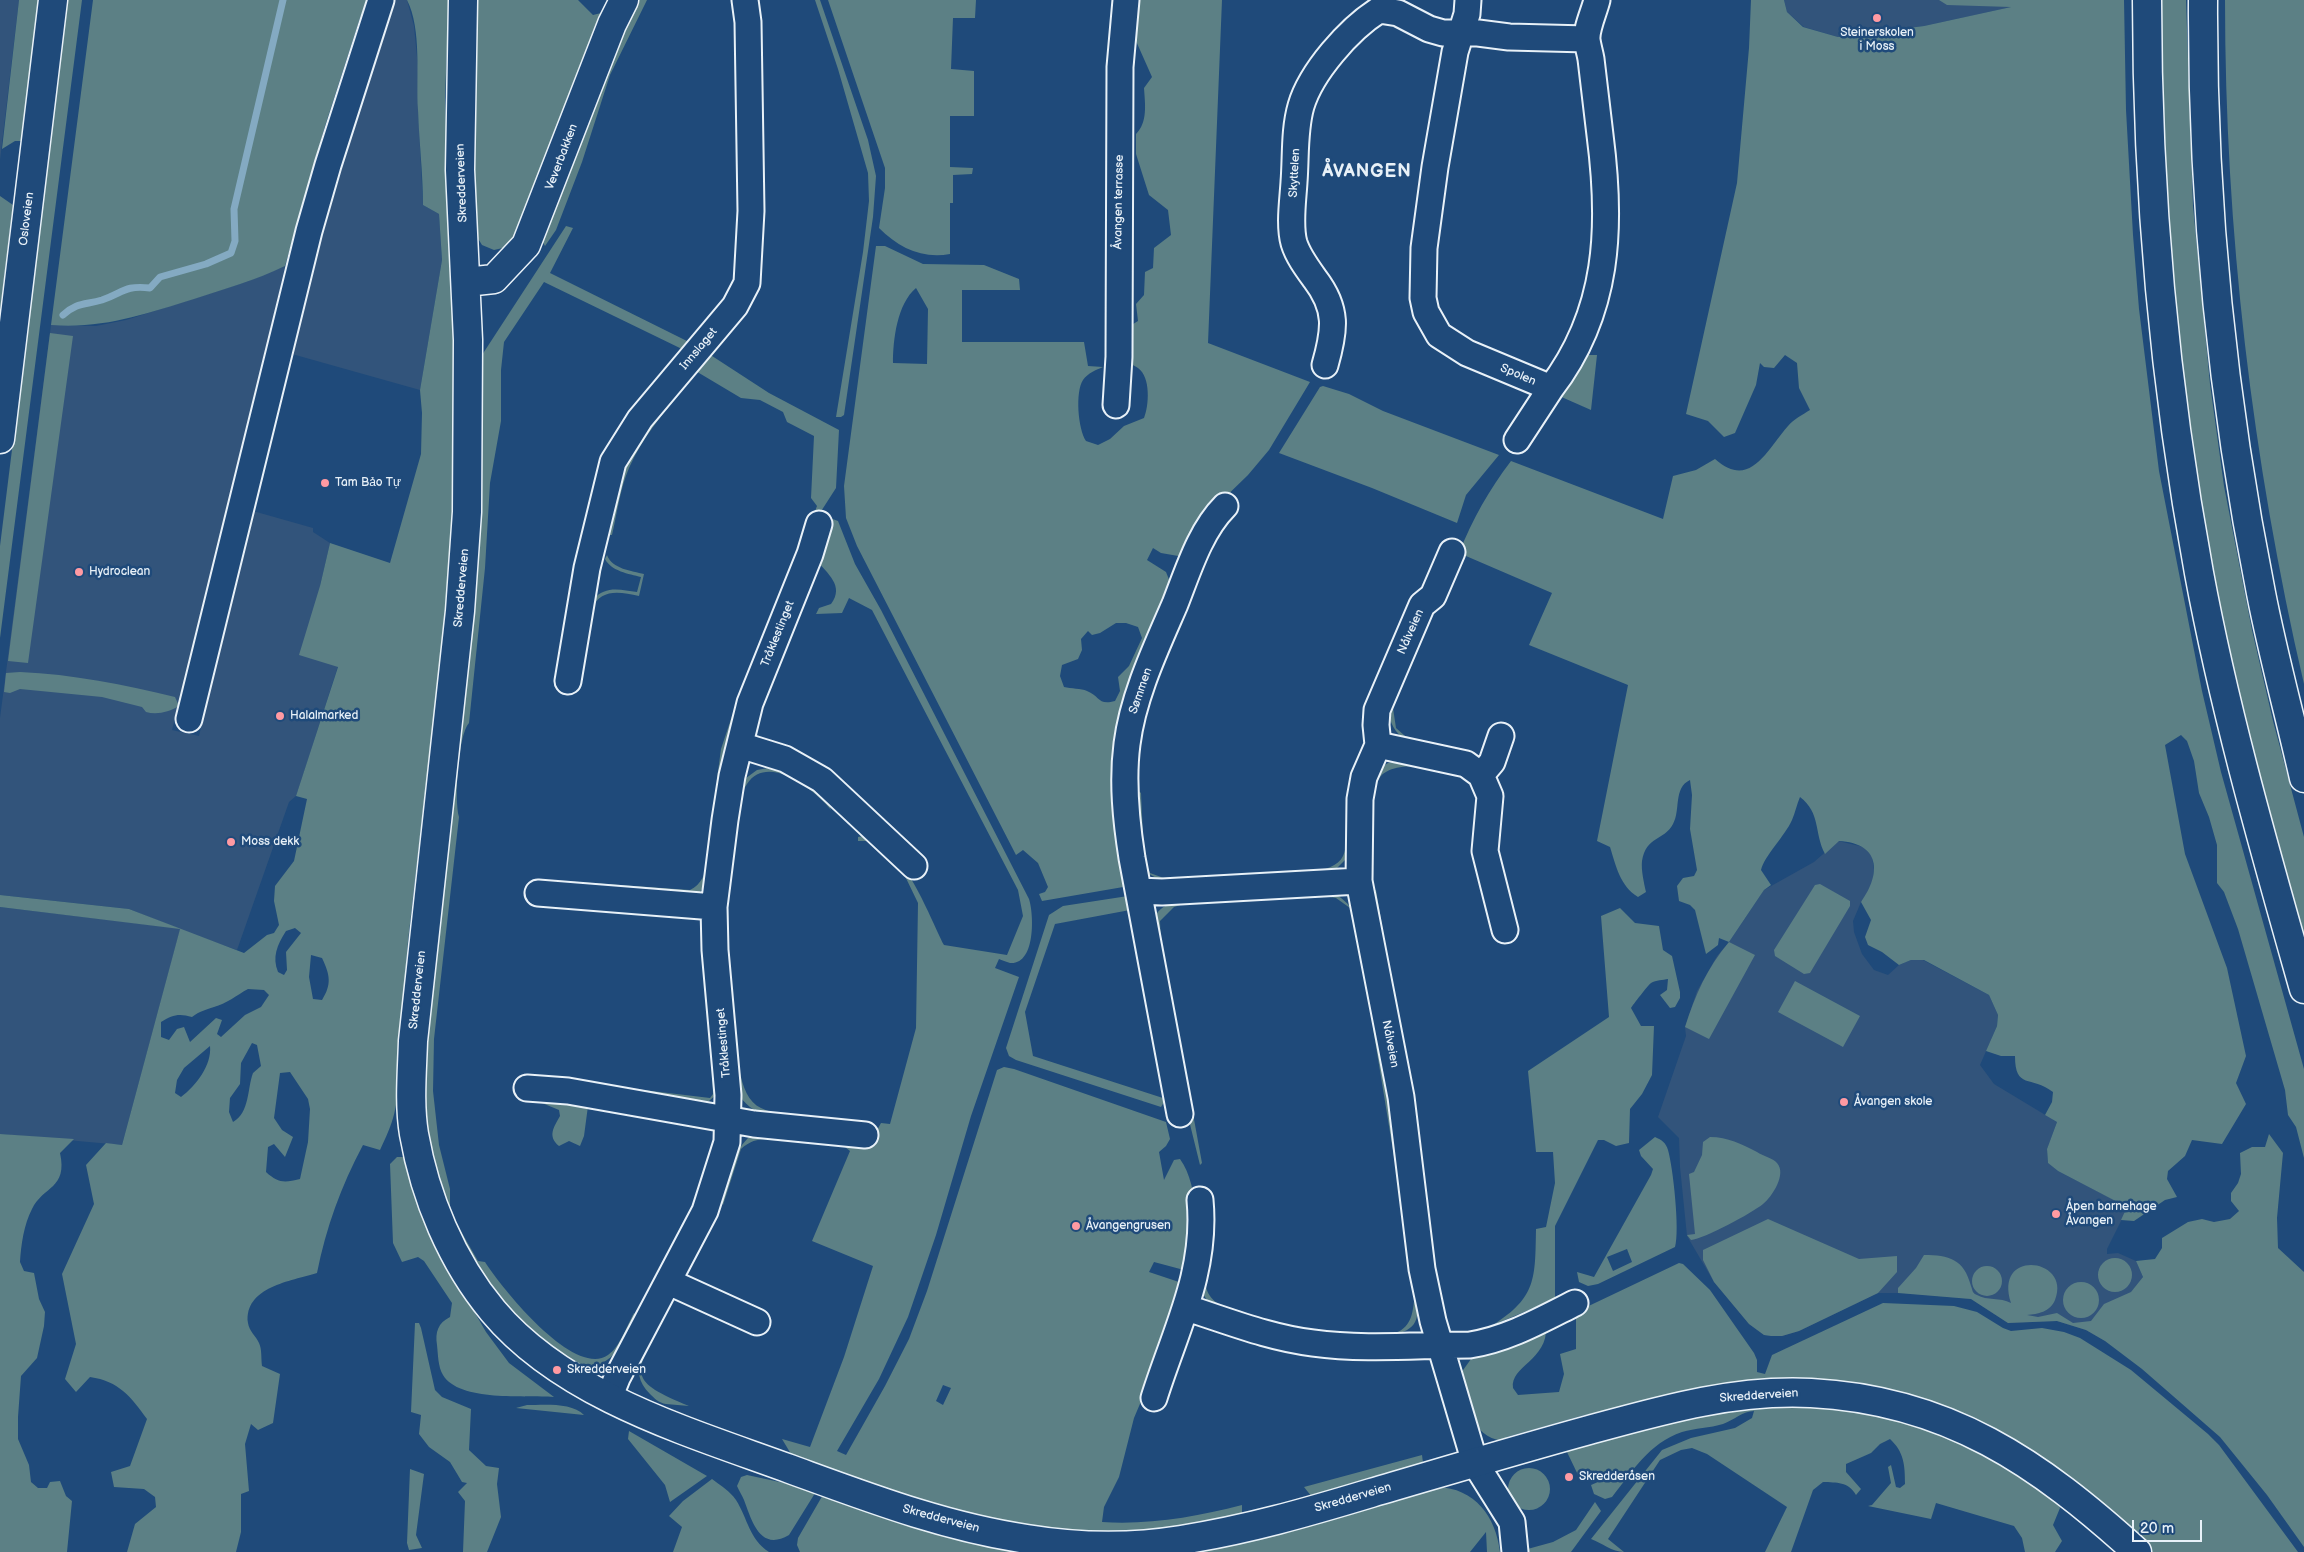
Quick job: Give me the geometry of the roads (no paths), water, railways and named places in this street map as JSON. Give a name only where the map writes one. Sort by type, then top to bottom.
[{"type":"main road","name":"Osloveien","points":[[0,439],[53,0]]},
{"type":"main road","name":"Skredderveien","points":[[463,0],[460,170],[466,282],[469,410],[466,538],[413,1041],[411,1097],[414,1132],[432,1200],[443,1229],[478,1292],[496,1315],[549,1364],[609,1398],[689,1432],[909,1511],[1000,1535],[1059,1543],[1102,1545],[1177,1541],[1278,1521],[1636,1417],[1710,1399],[1779,1392],[1837,1395],[1874,1400],[1910,1409],[1963,1428],[2021,1458],[2067,1491],[2137,1552]]},
{"type":"main road","name":"Veverbakken","points":[[466,282],[494,279],[526,245],[553,181],[612,24],[624,0]]},
{"type":"main road","points":[[2147,0],[2147,98],[2155,247],[2171,401],[2199,574],[2224,692],[2261,838],[2304,989]]},
{"type":"main road","points":[[2203,0],[2203,78],[2214,268],[2232,427],[2261,594],[2304,778]]},
{"type":"street","points":[[189,719],[309,231],[328,164],[380,0]]},
{"type":"street","name":"Innslaget","points":[[568,681],[588,568],[613,462],[640,419],[735,306],[747,283],[751,211],[748,22],[744,0]]},
{"type":"street","name":"Åvangen terrasse","points":[[1116,405],[1119,358],[1120,67],[1126,0]]},
{"type":"street","name":"Spolen","points":[[1468,0],[1462,33],[1455,52],[1424,248],[1422,278],[1426,312],[1439,336],[1467,353],[1551,388],[1575,352],[1593,311],[1602,274],[1605,246],[1601,138],[1587,39]]},
{"type":"street","points":[[1378,5],[1429,29],[1443,33],[1510,38],[1587,39],[1597,0]]},
{"type":"street","name":"Skyttelen","points":[[1325,365],[1334,330],[1329,302],[1324,290],[1298,254],[1294,242],[1294,191],[1298,122],[1306,94],[1313,79],[1352,32],[1378,5]]},
{"type":"street","points":[[1517,440],[1551,388]]},
{"type":"street","name":"Sømmen","points":[[1180,1114],[1127,821],[1125,778],[1129,728],[1145,676],[1209,526],[1225,506]]},
{"type":"street","name":"Tråklestinget","points":[[609,1398],[628,1357],[669,1282],[711,1194],[727,1142],[729,1119],[715,950],[714,907],[725,820],[750,703],[810,554],[819,524]]},
{"type":"street","name":"Nålveien","points":[[1452,552],[1433,596],[1422,605],[1377,710],[1378,745],[1364,777],[1360,799],[1359,881],[1401,1097],[1422,1269],[1439,1345],[1474,1463],[1512,1522],[1515,1552]]},
{"type":"street","points":[[1481,775],[1492,762],[1502,736]]},
{"type":"street","points":[[740,745],[786,759],[822,780],[914,866]]},
{"type":"street","points":[[1378,745],[1466,764],[1481,775],[1490,796],[1485,851],[1506,930]]},
{"type":"street","points":[[1139,891],[1162,892],[1359,881]]},
{"type":"street","points":[[538,893],[714,907]]},
{"type":"street","points":[[527,1088],[568,1091],[729,1119],[865,1135]]},
{"type":"street","points":[[1154,1398],[1171,1345],[1193,1289],[1202,1228],[1200,1200]]},
{"type":"street","points":[[669,1282],[757,1322]]},
{"type":"street","points":[[1187,1308],[1257,1330],[1312,1343],[1345,1346],[1470,1345],[1489,1342],[1521,1330],[1575,1302]]},
{"type":"waterway","points":[[63,315],[77,306],[102,300],[124,290],[141,287],[150,288],[160,277],[206,264],[231,253],[235,241],[234,209],[283,0]]},
{"type":"place","name":"Steinerskolen i Moss","points":[[1877,18]]},
{"type":"place","name":"Tam Bảo Tự","points":[[325,483]]},
{"type":"place","name":"Hydroclean","points":[[79,572]]},
{"type":"place","name":"Halalmarked","points":[[280,716]]},
{"type":"place","name":"Moss dekk","points":[[231,842]]},
{"type":"place","name":"Åvangen skole","points":[[1844,1102]]},
{"type":"place","name":"Åpen barnehage Åvangen","points":[[2056,1214]]},
{"type":"place","name":"Åvangengrusen","points":[[1076,1226]]},
{"type":"place","name":"Skredderveien","points":[[557,1370]]},
{"type":"place","name":"Skredderåsen","points":[[1569,1477]]},
{"type":"district","name":"ÅVANGEN","points":[[1367,172]]}]
